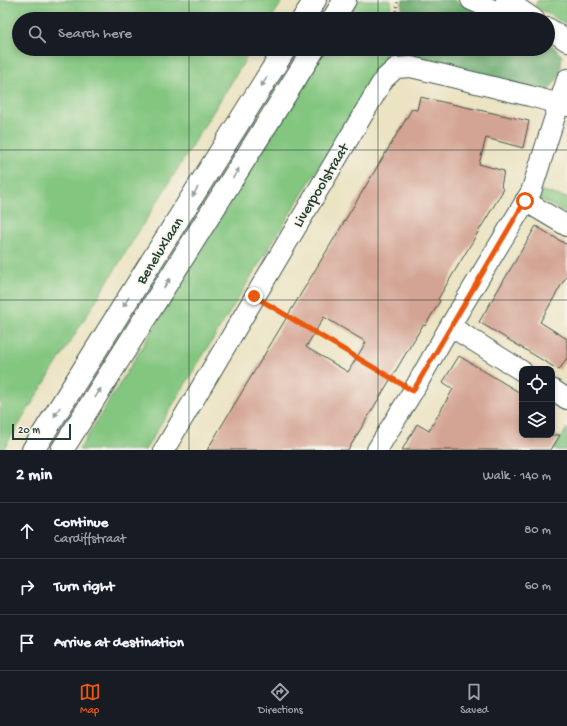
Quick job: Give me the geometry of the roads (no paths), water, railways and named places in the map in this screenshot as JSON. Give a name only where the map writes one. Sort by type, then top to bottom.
[{"type":"street","points":[[307,12],[315,0]]},
{"type":"street","points":[[337,12],[345,0]]},
{"type":"street","points":[[471,0],[497,12]]},
{"type":"street","points":[[506,0],[524,12]]},
{"type":"street","points":[[555,33],[567,42]]},
{"type":"street","points":[[555,38],[567,42]]},
{"type":"street","name":"Beneluxlaan","points":[[33,450],[281,56]]},
{"type":"street","name":"Beneluxlaan","points":[[62,450],[310,56]]},
{"type":"street","name":"Liverpoolstraat","points":[[164,450],[384,79],[396,68],[410,67],[563,105]]},
{"type":"street","points":[[377,450],[530,192],[563,105],[567,79]]},
{"type":"street","points":[[525,201],[567,226]]},
{"type":"street","points":[[450,326],[519,369]]},
{"type":"street","points":[[555,391],[567,399]]}]
